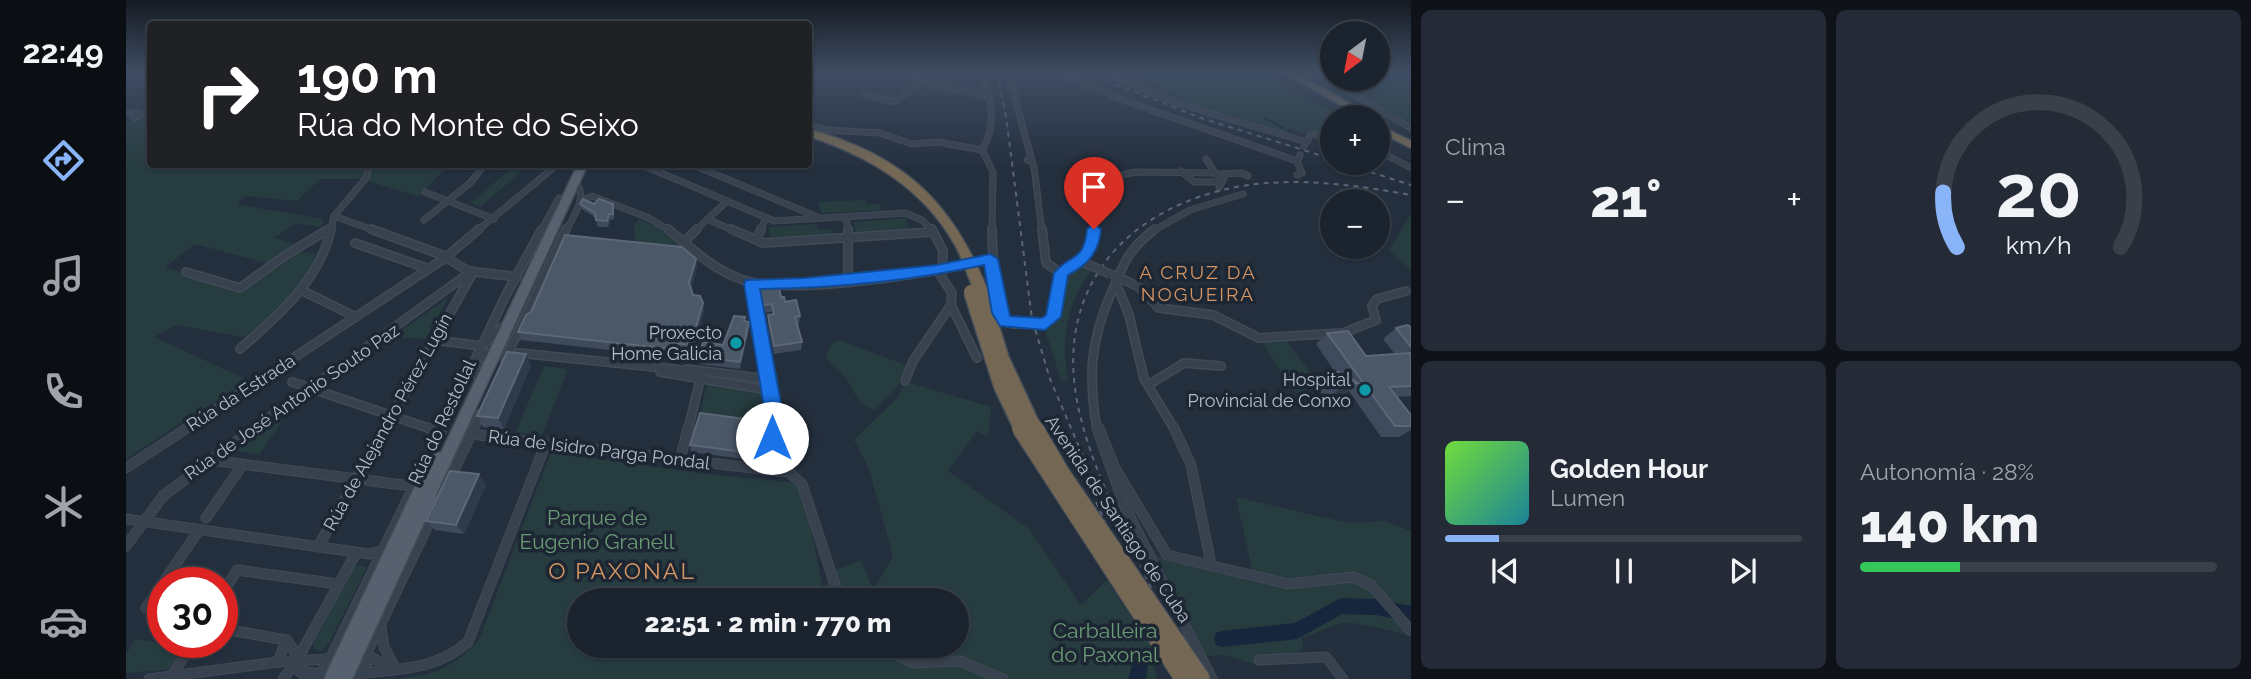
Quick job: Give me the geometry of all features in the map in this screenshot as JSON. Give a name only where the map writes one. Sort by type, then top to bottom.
[{"type":"highway","points":[[1390,128],[1411,139]]},
{"type":"highway","name":"Avenida de Santiago de Cuba","points":[[812,135],[829,134],[892,170],[929,200],[958,238],[1002,359],[1026,414],[1061,474],[1201,679]]},
{"type":"highway","points":[[1390,134],[1411,145]]},
{"type":"highway","name":"Avenida de Santiago de Cuba","points":[[812,136],[870,163],[904,187],[944,232],[976,291],[1001,386],[1021,428],[1184,679]]},
{"type":"main road","name":"Rúa do Restollal","points":[[344,679],[422,489],[476,368],[576,168]]},
{"type":"main road","name":"Rúa do Restollal","points":[[324,678],[422,489],[581,168]]},
{"type":"street","points":[[989,105],[991,133],[986,154],[993,172],[987,259],[1000,313],[1005,322],[1045,324],[1054,317],[1061,273]]},
{"type":"street","points":[[1016,105],[1041,210],[1046,263],[1061,273]]},
{"type":"street","points":[[1138,105],[1299,158],[1302,171],[1297,175]]},
{"type":"street","points":[[1182,105],[1308,141],[1320,138]]},
{"type":"street","points":[[1374,105],[1391,113],[1411,128]]},
{"type":"street","points":[[129,114],[147,111]]},
{"type":"street","points":[[812,126],[829,134],[880,133],[912,144],[938,142],[986,154]]},
{"type":"street","points":[[1390,157],[1411,168]]},
{"type":"street","points":[[1181,171],[1194,182],[1209,186],[1221,185],[1224,178],[1206,159]]},
{"type":"street","points":[[240,349],[269,325],[300,290],[327,245],[334,216],[366,178],[369,168]]},
{"type":"street","points":[[424,220],[470,183],[482,168]]},
{"type":"street","name":"Rúa da Estrada","points":[[126,468],[445,258],[553,168]]},
{"type":"street","points":[[649,168],[774,221],[907,213],[922,217],[945,254],[941,270],[952,293],[951,305],[913,360],[905,381]]},
{"type":"street","points":[[701,168],[820,218]]},
{"type":"street","points":[[1061,273],[1084,262],[1094,235],[1090,191],[1094,181],[1126,174],[1181,171],[1242,173],[1248,176]]},
{"type":"street","points":[[575,179],[582,192],[580,201]]},
{"type":"street","points":[[575,179],[608,202]]},
{"type":"street","points":[[425,192],[494,219]]},
{"type":"street","points":[[1212,679],[1127,511],[1099,443],[1094,422],[1092,341],[1120,267],[1150,233],[1191,208],[1243,194]]},
{"type":"street","points":[[580,201],[590,195],[659,224],[730,275],[751,284],[780,285],[941,270],[987,259]]},
{"type":"street","name":"Rúa do Restollal","points":[[490,342],[516,277],[559,198]]},
{"type":"street","name":"Rúa do Restollal","points":[[500,372],[580,201]]},
{"type":"street","points":[[684,242],[727,201]]},
{"type":"street","points":[[334,216],[473,271],[516,277]]},
{"type":"street","points":[[845,217],[850,237],[848,279]]},
{"type":"street","points":[[756,240],[766,218]]},
{"type":"street","points":[[709,220],[763,243],[933,233]]},
{"type":"street","points":[[186,272],[240,288],[286,255],[331,229]]},
{"type":"street","points":[[355,243],[429,269]]},
{"type":"street","points":[[1084,262],[1139,287],[1159,308],[1213,315],[1259,338],[1343,332],[1363,327],[1376,320],[1372,306],[1377,299],[1406,291]]},
{"type":"street","name":"Rúa de Alejandro Pérez Lugín","points":[[318,547],[434,340],[452,293],[465,285],[473,271]]},
{"type":"street","name":"Rúa de José Antonio Souto Paz","points":[[126,546],[171,489],[310,388],[452,293],[473,271]]},
{"type":"street","points":[[1115,278],[1129,315],[1144,379],[1150,384],[1191,465],[1211,564]]},
{"type":"street","points":[[751,284],[774,414],[768,470]]},
{"type":"street","points":[[300,290],[356,317]]},
{"type":"street","name":"Rúa do Restollal","points":[[490,342],[510,295]]},
{"type":"street","points":[[951,305],[977,358]]},
{"type":"street","points":[[434,340],[490,342]]},
{"type":"street","points":[[509,352],[767,379]]},
{"type":"street","points":[[1150,384],[1184,363],[1222,366]]},
{"type":"street","points":[[632,366],[769,390]]},
{"type":"street","name":"Rúa do Restollal","points":[[324,678],[330,656],[382,550],[422,489],[441,432],[476,368]]},
{"type":"street","points":[[674,369],[688,372],[700,380]]},
{"type":"street","points":[[680,460],[700,380]]},
{"type":"street","points":[[292,382],[441,432]]},
{"type":"street","name":"Rúa do Restollal","points":[[446,488],[483,409]]},
{"type":"street","points":[[1094,422],[1115,468],[1163,551],[1173,557],[1288,584],[1354,577],[1372,586],[1411,631]]},
{"type":"street","name":"Rúa de Isidro Parga Pondal","points":[[471,434],[792,473],[804,486],[834,588]]},
{"type":"street","points":[[360,676],[395,668],[414,670],[438,664],[468,642],[546,443]]},
{"type":"street","points":[[210,460],[422,489]]},
{"type":"street","points":[[206,518],[243,464]]},
{"type":"street","name":"Rúa do Restollal","points":[[360,676],[367,654],[435,511]]},
{"type":"street","points":[[126,519],[356,553],[369,554],[382,550]]},
{"type":"street","points":[[146,608],[199,530]]},
{"type":"street","points":[[300,671],[338,584],[356,553]]},
{"type":"street","points":[[369,554],[376,563]]},
{"type":"street","points":[[238,570],[338,584]]},
{"type":"street","points":[[381,627],[384,647],[395,668]]},
{"type":"street","points":[[238,632],[286,640],[294,649],[300,671]]},
{"type":"street","points":[[278,662],[286,640]]},
{"type":"street","points":[[283,679],[353,643],[359,644],[367,654],[395,668]]},
{"type":"street","points":[[1259,660],[1326,657],[1342,679]]},
{"type":"street","points":[[173,674],[183,658]]},
{"type":"street","points":[[903,658],[914,663],[960,661],[1003,679]]},
{"type":"street","points":[[149,679],[173,674],[200,675],[278,662],[324,678]]},
{"type":"street","points":[[376,679],[395,668]]},
{"type":"green space","points":[[1189,105],[1320,105],[1320,142],[1290,128],[1284,132],[1232,115],[1215,115]]},
{"type":"green space","points":[[1375,105],[1411,105],[1411,125],[1390,113],[1390,105]]},
{"type":"green space","points":[[147,115],[147,168],[445,168],[419,197],[361,179],[320,179],[297,201],[245,196],[238,202],[239,205],[323,219],[322,227],[295,223],[275,238],[296,244],[270,264],[195,244],[165,267],[238,292],[300,252],[315,253],[316,276],[248,338],[177,325],[154,337],[248,380],[126,459],[126,123]]},
{"type":"green space","points":[[511,169],[521,172],[480,207],[470,203]]},
{"type":"green space","points":[[865,200],[867,205],[880,204],[882,210],[821,213],[818,202]]},
{"type":"green space","points":[[1411,214],[1411,271],[1390,248]]},
{"type":"green space","points":[[906,218],[910,230],[856,233],[853,222]]},
{"type":"green space","points":[[639,219],[657,227],[684,248],[635,243],[634,225]]},
{"type":"green space","points":[[817,224],[818,230],[832,229],[833,234],[770,238],[769,227]]},
{"type":"green space","points":[[1083,266],[1093,269],[1071,308],[1065,351],[1068,381],[1061,380],[1045,329],[1056,322],[1069,274]]},
{"type":"green space","points":[[449,297],[429,327],[431,329],[425,339],[392,337]]},
{"type":"green space","points":[[839,340],[908,366],[895,390],[874,410],[862,403],[844,376],[828,360],[826,354],[834,341]]},
{"type":"green space","points":[[1286,341],[1315,378],[1304,378],[1302,383],[1306,392],[1292,390],[1262,342]]},
{"type":"green space","points":[[544,366],[568,369],[542,435],[516,432]]},
{"type":"green space","points":[[907,382],[991,407],[988,437],[977,431],[948,471],[1029,529],[1081,605],[1107,580],[1153,650],[1156,679],[391,679],[419,676],[440,670],[458,659],[479,640],[551,452],[704,474],[792,482],[804,492],[823,588],[567,588],[567,658],[969,658],[969,588],[874,588],[893,556],[869,469],[854,440],[896,399]]},
{"type":"green space","points":[[707,384],[760,391],[766,416],[764,429],[699,418]]},
{"type":"green space","points":[[279,418],[283,420],[259,455],[233,450]]},
{"type":"green space","points":[[1236,497],[1348,523],[1385,521],[1411,531],[1411,636],[1367,625],[1344,623],[1302,637],[1303,649],[1298,654],[1264,657],[1258,665],[1225,655],[1207,656],[1157,556],[1255,582]]},
{"type":"green space","points":[[861,560],[872,588],[824,588],[833,571]]},
{"type":"green space","points":[[357,565],[367,567],[329,643],[321,651],[315,650],[313,645],[351,571]]},
{"type":"green space","points":[[136,639],[147,641],[147,658],[176,658],[168,670],[126,673],[126,654]]},
{"type":"building","points":[[583,199],[594,204],[599,199],[613,204],[613,214],[609,214],[607,221],[596,220],[595,213],[580,204]]},
{"type":"building","points":[[565,235],[682,247],[696,259],[689,283],[693,295],[700,296],[703,303],[691,345],[672,343],[670,349],[518,332],[526,315],[531,312]]},
{"type":"building","points":[[759,283],[778,283],[785,302],[796,300],[800,316],[795,317],[802,342],[774,346],[768,315],[774,314],[772,304],[762,305]]},
{"type":"building","name":"Proxecto Home Galicia","points":[[734,316],[745,317],[744,321],[749,322],[740,362],[699,357],[703,342],[723,345]]},
{"type":"building","points":[[1407,325],[1411,327],[1411,347],[1396,328]]},
{"type":"building","points":[[1348,331],[1366,356],[1411,353],[1411,386],[1389,387],[1411,415],[1411,426],[1395,426],[1327,333]]},
{"type":"building","points":[[507,352],[526,354],[498,418],[477,416]]},
{"type":"building","points":[[1338,372],[1358,383],[1341,387],[1331,381],[1331,373]]},
{"type":"building","points":[[700,413],[761,421],[759,431],[763,432],[759,454],[690,445]]},
{"type":"building","points":[[450,471],[479,474],[456,525],[426,521]]},
{"type":"waterway","points":[[1265,118],[1283,128]]},
{"type":"waterway","points":[[1222,639],[1297,631],[1341,606],[1376,607],[1411,614]]},
{"type":"waterway","points":[[1137,679],[1140,665]]},
{"type":"railway","points":[[1004,105],[1032,319],[1050,379],[1083,456]]},
{"type":"railway","points":[[1167,105],[1320,155]]},
{"type":"railway","points":[[1380,175],[1411,185]]},
{"type":"railway","points":[[1193,679],[1108,495],[1081,420],[1073,359],[1078,320],[1090,286],[1110,256],[1135,231],[1166,211],[1202,196],[1242,186],[1284,182],[1348,185],[1411,195]]},
{"type":"railway","points":[[1072,447],[1174,679]]},
{"type":"place","name":"Proxecto Home Galicia","points":[[736,343]]},
{"type":"place","name":"Hospital Provincial de Conxo","points":[[1365,390]]},
{"type":"district","name":"A CRUZ DA NOGUEIRA","points":[[1198,283]]},
{"type":"district","name":"O PAXONAL","points":[[622,571]]},
{"type":"route","points":[[772,438],[774,414],[751,284],[805,283],[937,270],[990,259],[1000,313],[1005,322],[1045,324],[1054,317],[1061,273],[1082,262],[1093,241],[1094,229]]},
{"type":"park label","name":"Parque de Eugenio Granell","points":[[597,530]]},
{"type":"park label","name":"Carballeira do Paxonal","points":[[1105,643]]}]
